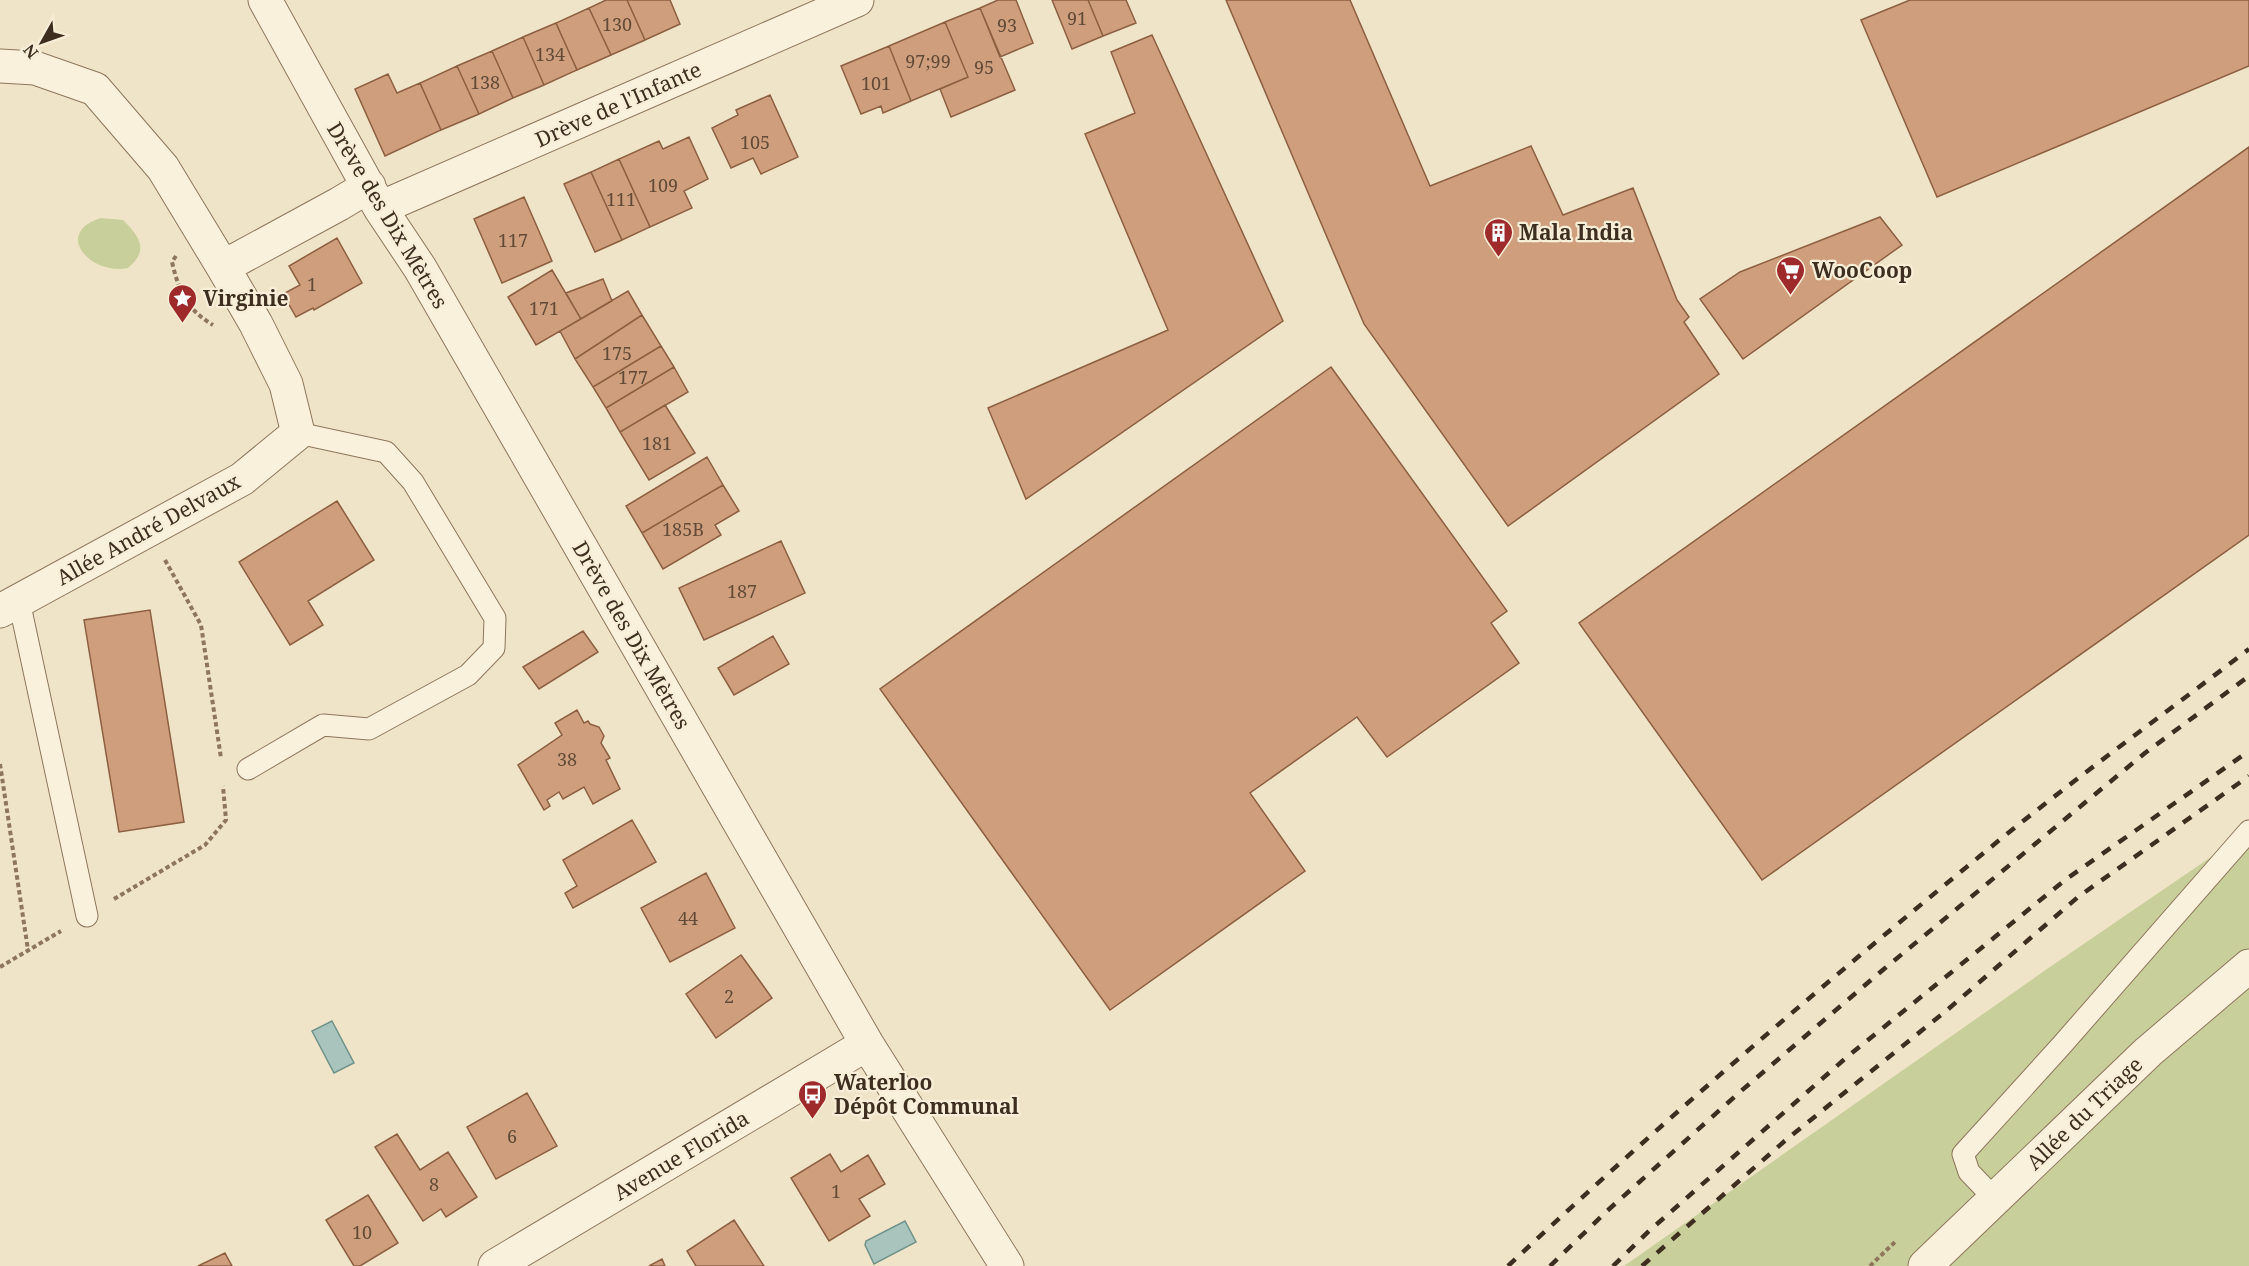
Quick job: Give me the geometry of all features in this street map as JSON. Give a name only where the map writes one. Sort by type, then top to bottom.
[{"type":"street","name":"Drève des Dix Mètres","points":[[265,0],[374,197],[426,278],[867,1044],[1007,1266]]},
{"type":"street","name":"Drève de l'Infante","points":[[374,197],[857,0]]},
{"type":"street","points":[[0,66],[35,68],[94,89],[164,168],[256,324],[286,384],[298,433]]},
{"type":"street","points":[[223,267],[339,204],[374,197]]},
{"type":"street","name":"Allée André Delvaux","points":[[9,606],[242,479],[298,433]]},
{"type":"street","name":"Allée du Triage","points":[[1924,1266],[2148,1052],[2249,966]]},
{"type":"street","name":"Avenue Florida","points":[[495,1266],[867,1044]]},
{"type":"lane","points":[[248,769],[322,725],[369,729],[468,675],[494,648],[495,618],[413,482],[386,452],[298,433]]},
{"type":"lane","points":[[9,606],[87,916]]},
{"type":"lane","points":[[1994,1198],[1969,1172],[1963,1154],[2249,831]]},
{"type":"path","points":[[148,530],[201,625],[222,767]]},
{"type":"path","points":[[0,764],[28,950]]},
{"type":"path","points":[[0,967],[205,845],[226,820],[223,786]]},
{"type":"green space","points":[[101,218],[123,220],[137,237],[140,243],[139,255],[128,268],[114,269],[101,266],[82,252],[78,243],[79,233],[87,225]]},
{"type":"green space","points":[[2249,831],[2249,1266],[1624,1266],[2047,969]]},
{"type":"water","points":[[332,1021],[354,1063],[334,1073],[312,1031]]},
{"type":"water","points":[[905,1221],[916,1242],[874,1264],[865,1245],[866,1241]]},
{"type":"building","points":[[606,0],[627,0],[645,40],[611,55],[589,8]]},
{"type":"building","points":[[627,0],[670,0],[680,24],[645,40]]},
{"type":"building","points":[[998,0],[1016,0],[1033,43],[1000,57],[980,8]]},
{"type":"building","points":[[1052,0],[1088,0],[1103,36],[1072,49]]},
{"type":"building","points":[[1088,0],[1126,0],[1136,23],[1103,36]]},
{"type":"building","name":"Mala India","points":[[1226,0],[1350,0],[1430,186],[1531,146],[1563,215],[1633,188],[1677,300],[1689,317],[1684,322],[1719,374],[1508,526],[1364,324]]},
{"type":"building","points":[[1910,0],[2249,0],[2249,66],[1937,197],[1861,20]]},
{"type":"building","points":[[589,8],[611,55],[577,70],[556,23]]},
{"type":"building","points":[[980,8],[1015,90],[951,117],[940,89],[968,77],[945,22]]},
{"type":"building","points":[[945,22],[968,77],[911,101],[889,46]]},
{"type":"building","points":[[556,23],[577,70],[544,85],[523,37]]},
{"type":"building","points":[[1152,35],[1283,321],[1026,499],[988,408],[1168,330],[1085,134],[1135,113],[1111,52]]},
{"type":"building","points":[[523,37],[544,85],[513,98],[492,51]]},
{"type":"building","points":[[889,46],[911,101],[883,113],[881,106],[861,114],[841,66]]},
{"type":"building","points":[[492,51],[513,98],[479,114],[457,66]]},
{"type":"building","points":[[457,66],[479,114],[441,130],[420,83]]},
{"type":"building","points":[[388,74],[397,93],[420,83],[441,130],[385,156],[355,89]]},
{"type":"building","points":[[770,95],[798,157],[761,174],[753,158],[731,168],[712,128],[738,115],[736,110]]},
{"type":"building","points":[[689,137],[708,179],[684,191],[692,208],[650,227],[619,159],[659,141],[663,149]]},
{"type":"building","points":[[2249,147],[2249,535],[1762,880],[1579,623]]},
{"type":"building","points":[[619,159],[650,227],[622,240],[591,172]]},
{"type":"building","points":[[591,172],[622,240],[595,252],[564,184]]},
{"type":"building","points":[[524,197],[552,261],[502,283],[474,219]]},
{"type":"building","points":[[1880,217],[1902,245],[1743,359],[1700,299],[1740,272]]},
{"type":"building","points":[[337,238],[362,283],[314,310],[313,308],[296,317],[283,294],[300,285],[289,266]]},
{"type":"building","points":[[552,270],[581,319],[536,345],[508,297]]},
{"type":"building","points":[[603,279],[612,301],[581,319],[566,293]]},
{"type":"building","points":[[628,291],[642,315],[575,359],[560,331]]},
{"type":"building","points":[[642,315],[661,346],[593,387],[575,359]]},
{"type":"building","points":[[661,346],[674,367],[606,408],[593,387]]},
{"type":"building","points":[[674,367],[688,392],[620,432],[606,408]]},
{"type":"building","points":[[1331,367],[1507,611],[1491,623],[1519,663],[1387,757],[1357,717],[1250,793],[1305,871],[1110,1010],[880,689]]},
{"type":"building","points":[[665,405],[695,453],[649,480],[620,432]]},
{"type":"building","points":[[707,457],[723,485],[642,533],[626,506]]},
{"type":"building","points":[[723,485],[739,511],[715,525],[721,535],[663,569],[642,533]]},
{"type":"building","points":[[337,501],[374,560],[308,601],[323,625],[290,645],[239,562]]},
{"type":"building","points":[[781,541],[805,593],[704,640],[679,588]]},
{"type":"building","points":[[150,610],[184,822],[119,832],[84,620]]},
{"type":"building","points":[[583,631],[598,652],[539,689],[523,667]]},
{"type":"building","points":[[773,636],[789,664],[734,695],[718,668]]},
{"type":"building","points":[[577,710],[584,723],[588,721],[599,727],[604,736],[601,743],[610,758],[606,760],[620,789],[593,804],[584,787],[563,799],[559,792],[547,800],[550,806],[544,810],[518,765],[562,735],[555,723]]},
{"type":"building","points":[[632,820],[656,862],[573,908],[565,893],[577,886],[563,860]]},
{"type":"building","points":[[706,873],[735,928],[670,962],[641,908]]},
{"type":"building","points":[[741,955],[772,998],[716,1038],[686,994]]},
{"type":"building","points":[[527,1093],[557,1146],[496,1179],[467,1127]]},
{"type":"building","points":[[397,1134],[420,1170],[448,1152],[477,1197],[446,1217],[441,1209],[423,1221],[375,1147]]},
{"type":"building","points":[[830,1154],[841,1172],[868,1155],[885,1184],[859,1199],[870,1216],[829,1241],[791,1178]]},
{"type":"building","points":[[368,1195],[398,1243],[360,1266],[354,1266],[326,1220]]},
{"type":"building","points":[[734,1220],[764,1266],[696,1266],[687,1251]]},
{"type":"building","points":[[225,1253],[232,1266],[198,1266]]},
{"type":"building","points":[[662,1259],[665,1266],[649,1266]]},
{"type":"railway","points":[[1508,1266],[1682,1108],[1920,906],[2046,803],[2249,649]]},
{"type":"railway","points":[[1550,1266],[1607,1211],[1741,1091],[1884,969],[2145,753],[2249,676]]},
{"type":"railway","points":[[1613,1266],[1649,1231],[1847,1057],[2065,880],[2249,751]]},
{"type":"railway","points":[[1642,1266],[1787,1139],[1946,1011],[2078,897],[2249,776]]},
{"type":"place","name":"Mala India","points":[[1498,258]]},
{"type":"place","name":"WooCoop","points":[[1791,296]]},
{"type":"place","name":"Virginie","points":[[182,324]]},
{"type":"place","name":"Waterloo Dépôt Communal","points":[[813,1120]]}]
